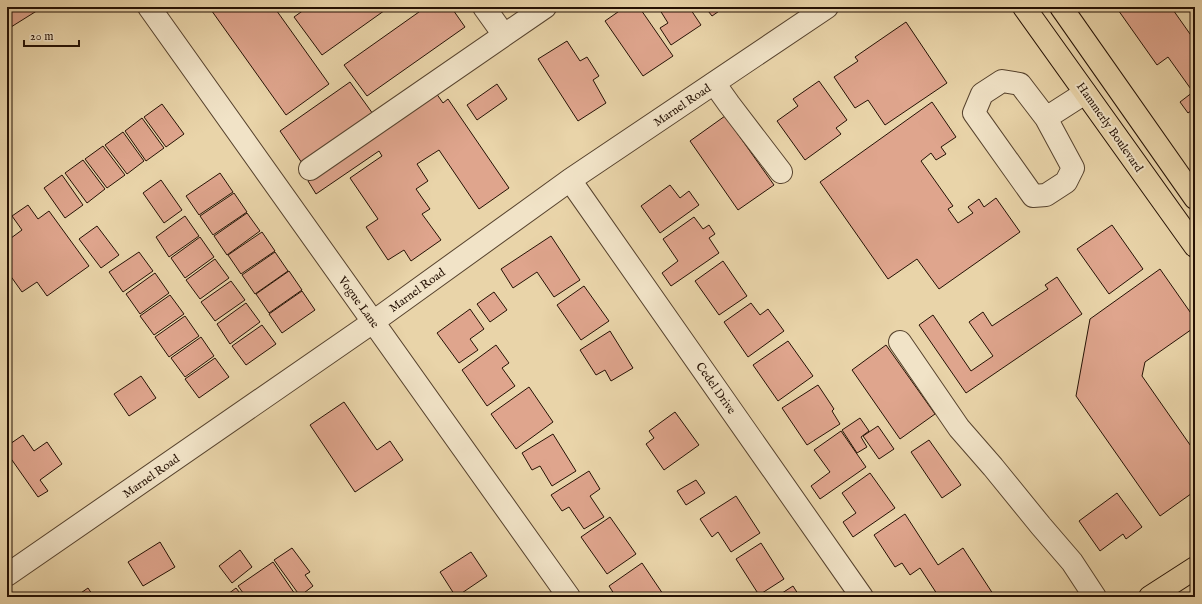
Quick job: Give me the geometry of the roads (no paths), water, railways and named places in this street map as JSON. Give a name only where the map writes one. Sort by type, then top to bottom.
[{"type":"main road","name":"Hammerly Boulevard","points":[[1024,7],[1195,246]]},
{"type":"main road","points":[[1061,7],[1195,198]]},
{"type":"main road","points":[[1142,172],[1164,154]]},
{"type":"main road","points":[[1150,597],[1195,568]]},
{"type":"street","name":"Vogue Lane","points":[[149,7],[569,597]]},
{"type":"street","points":[[484,7],[504,35]]},
{"type":"street","points":[[310,169],[545,7]]},
{"type":"street","name":"Marnel Road","points":[[7,575],[374,322],[570,180],[827,7]]},
{"type":"street","points":[[1002,81],[1020,84],[1046,118],[1073,168],[1066,182],[1046,195],[1033,196],[974,113],[982,94],[1002,81]]},
{"type":"street","points":[[714,83],[782,172]]},
{"type":"street","points":[[1046,118],[1085,93]]},
{"type":"street","name":"Cedel Drive","points":[[570,180],[862,597]]},
{"type":"street","points":[[900,342],[959,428],[993,467],[1040,526],[1072,562],[1095,597]]}]
